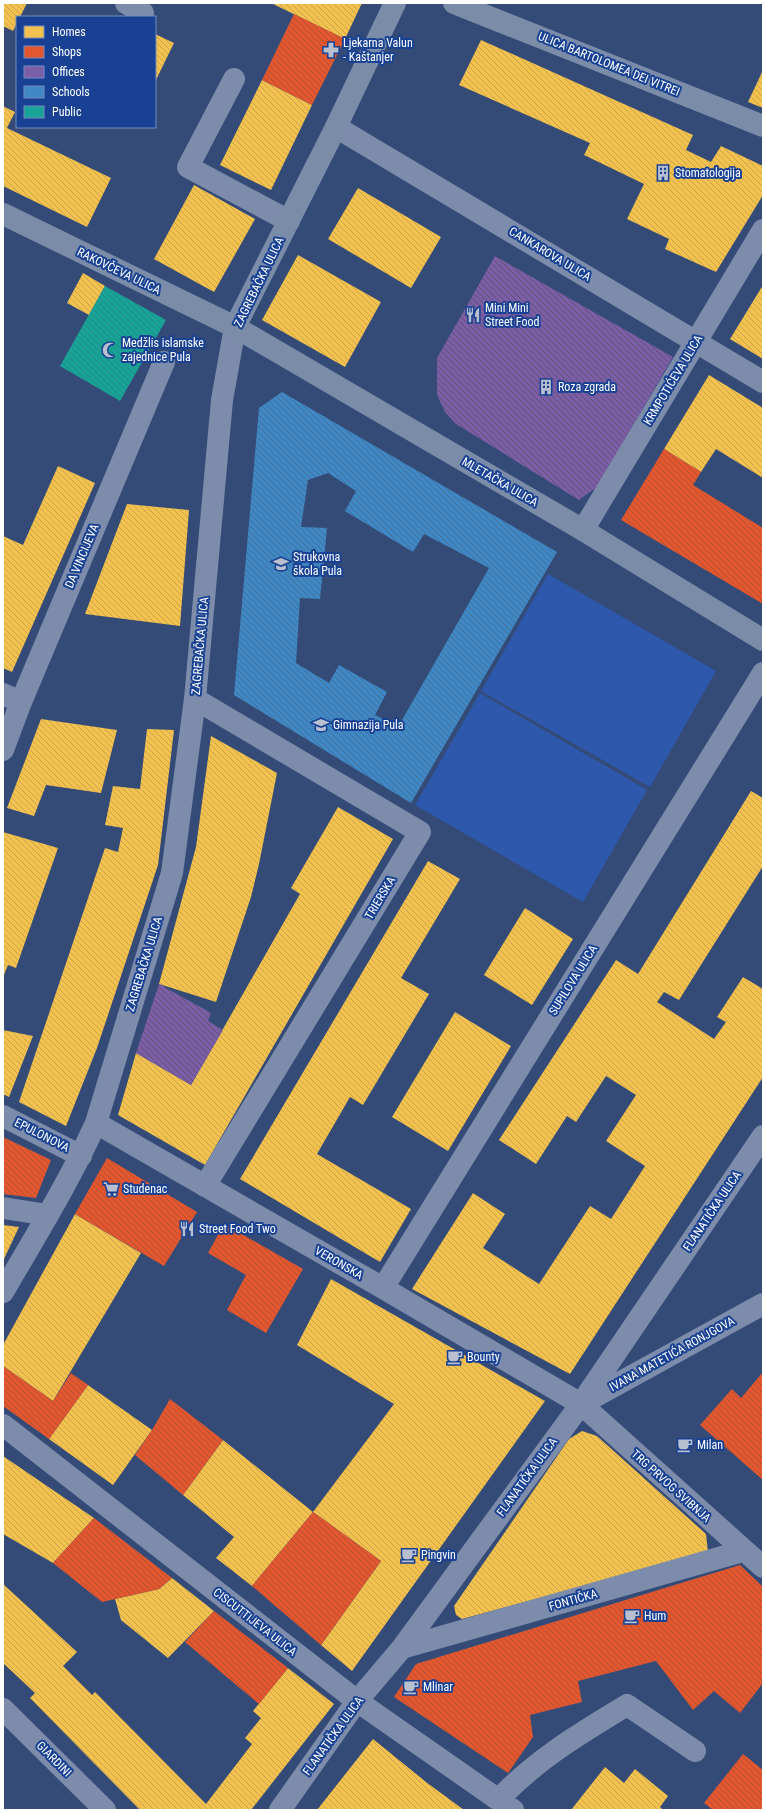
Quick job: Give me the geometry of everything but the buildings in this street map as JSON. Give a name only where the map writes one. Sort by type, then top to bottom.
[{"type":"main road","name":"ZAGREBAČKA ULICA","points":[[235,327],[336,127],[395,3]]},
{"type":"main road","name":"ULICA BARTOLOMEA DEI VITREI","points":[[454,3],[763,126]]},
{"type":"main road","name":"RAKOVČEVA ULICA","points":[[3,214],[235,327]]},
{"type":"main road","name":"MLETAČKA ULICA","points":[[235,327],[582,530],[763,640]]},
{"type":"street","points":[[234,79],[188,167],[289,221]]},
{"type":"street","name":"CANKAROVA ULICA","points":[[336,127],[763,382]]},
{"type":"street","name":"KRMPOTIĆEVA ULICA","points":[[582,530],[763,230]]},
{"type":"street","name":"ZAGREBAČKA ULICA","points":[[3,1292],[81,1156],[96,1124],[172,873],[195,699],[222,400],[235,327]]},
{"type":"street","name":"DA VINCIJEVA","points":[[3,750],[12,698],[164,362]]},
{"type":"street","name":"SUPILOVA ULICA","points":[[383,1288],[763,673]]},
{"type":"street","name":"TRIERSKA","points":[[195,699],[420,832],[205,1186]]},
{"type":"street","name":"EPULONOVA","points":[[3,1116],[81,1156]]},
{"type":"street","name":"VERONSKA","points":[[96,1124],[383,1288],[581,1404]]},
{"type":"street","name":"FLANATIČKA ULICA","points":[[280,1810],[358,1701],[402,1648],[581,1404],[763,1136]]},
{"type":"street","points":[[3,1208],[48,1215]]},
{"type":"street","name":"IVANA MATETIĆA RONJGOVA","points":[[581,1404],[763,1304]]},
{"type":"street","name":"TRG PRVOG SVIBNJA","points":[[581,1404],[743,1551],[763,1567]]},
{"type":"street","name":"CISCUTTIJEVA ULICA","points":[[3,1425],[358,1701],[506,1804]]},
{"type":"street","name":"FONTIČKA","points":[[402,1648],[743,1551]]},
{"type":"street","points":[[506,1804],[518,1779],[555,1749],[627,1705],[695,1751]]},
{"type":"street","name":"GIARDINI","points":[[3,1708],[105,1810]]},
{"type":"shaded area","points":[[548,574],[716,671],[650,787],[481,691]]},
{"type":"shaded area","points":[[480,693],[647,790],[583,902],[415,805]]},
{"type":"place","name":"Ljekarna Valun - Kaštanjer","points":[[331,50]]},
{"type":"place","name":"Stomatologija","points":[[663,173]]},
{"type":"place","name":"Mini Mini Street Food","points":[[473,315]]},
{"type":"place","name":"Medžlis islamske zajednice Pula","points":[[110,350]]},
{"type":"place","name":"Roza zgrada","points":[[546,387]]},
{"type":"place","name":"Strukovna škola Pula","points":[[281,564]]},
{"type":"place","name":"Gimnazija Pula","points":[[321,725]]},
{"type":"place","name":"Studenac","points":[[111,1189]]},
{"type":"place","name":"Street Food Two","points":[[187,1229]]},
{"type":"place","name":"Bounty","points":[[455,1357]]},
{"type":"place","name":"Milan","points":[[685,1445]]},
{"type":"place","name":"Pingvin","points":[[409,1555]]},
{"type":"place","name":"Hum","points":[[632,1616]]},
{"type":"place","name":"Mlinar","points":[[411,1687]]}]
